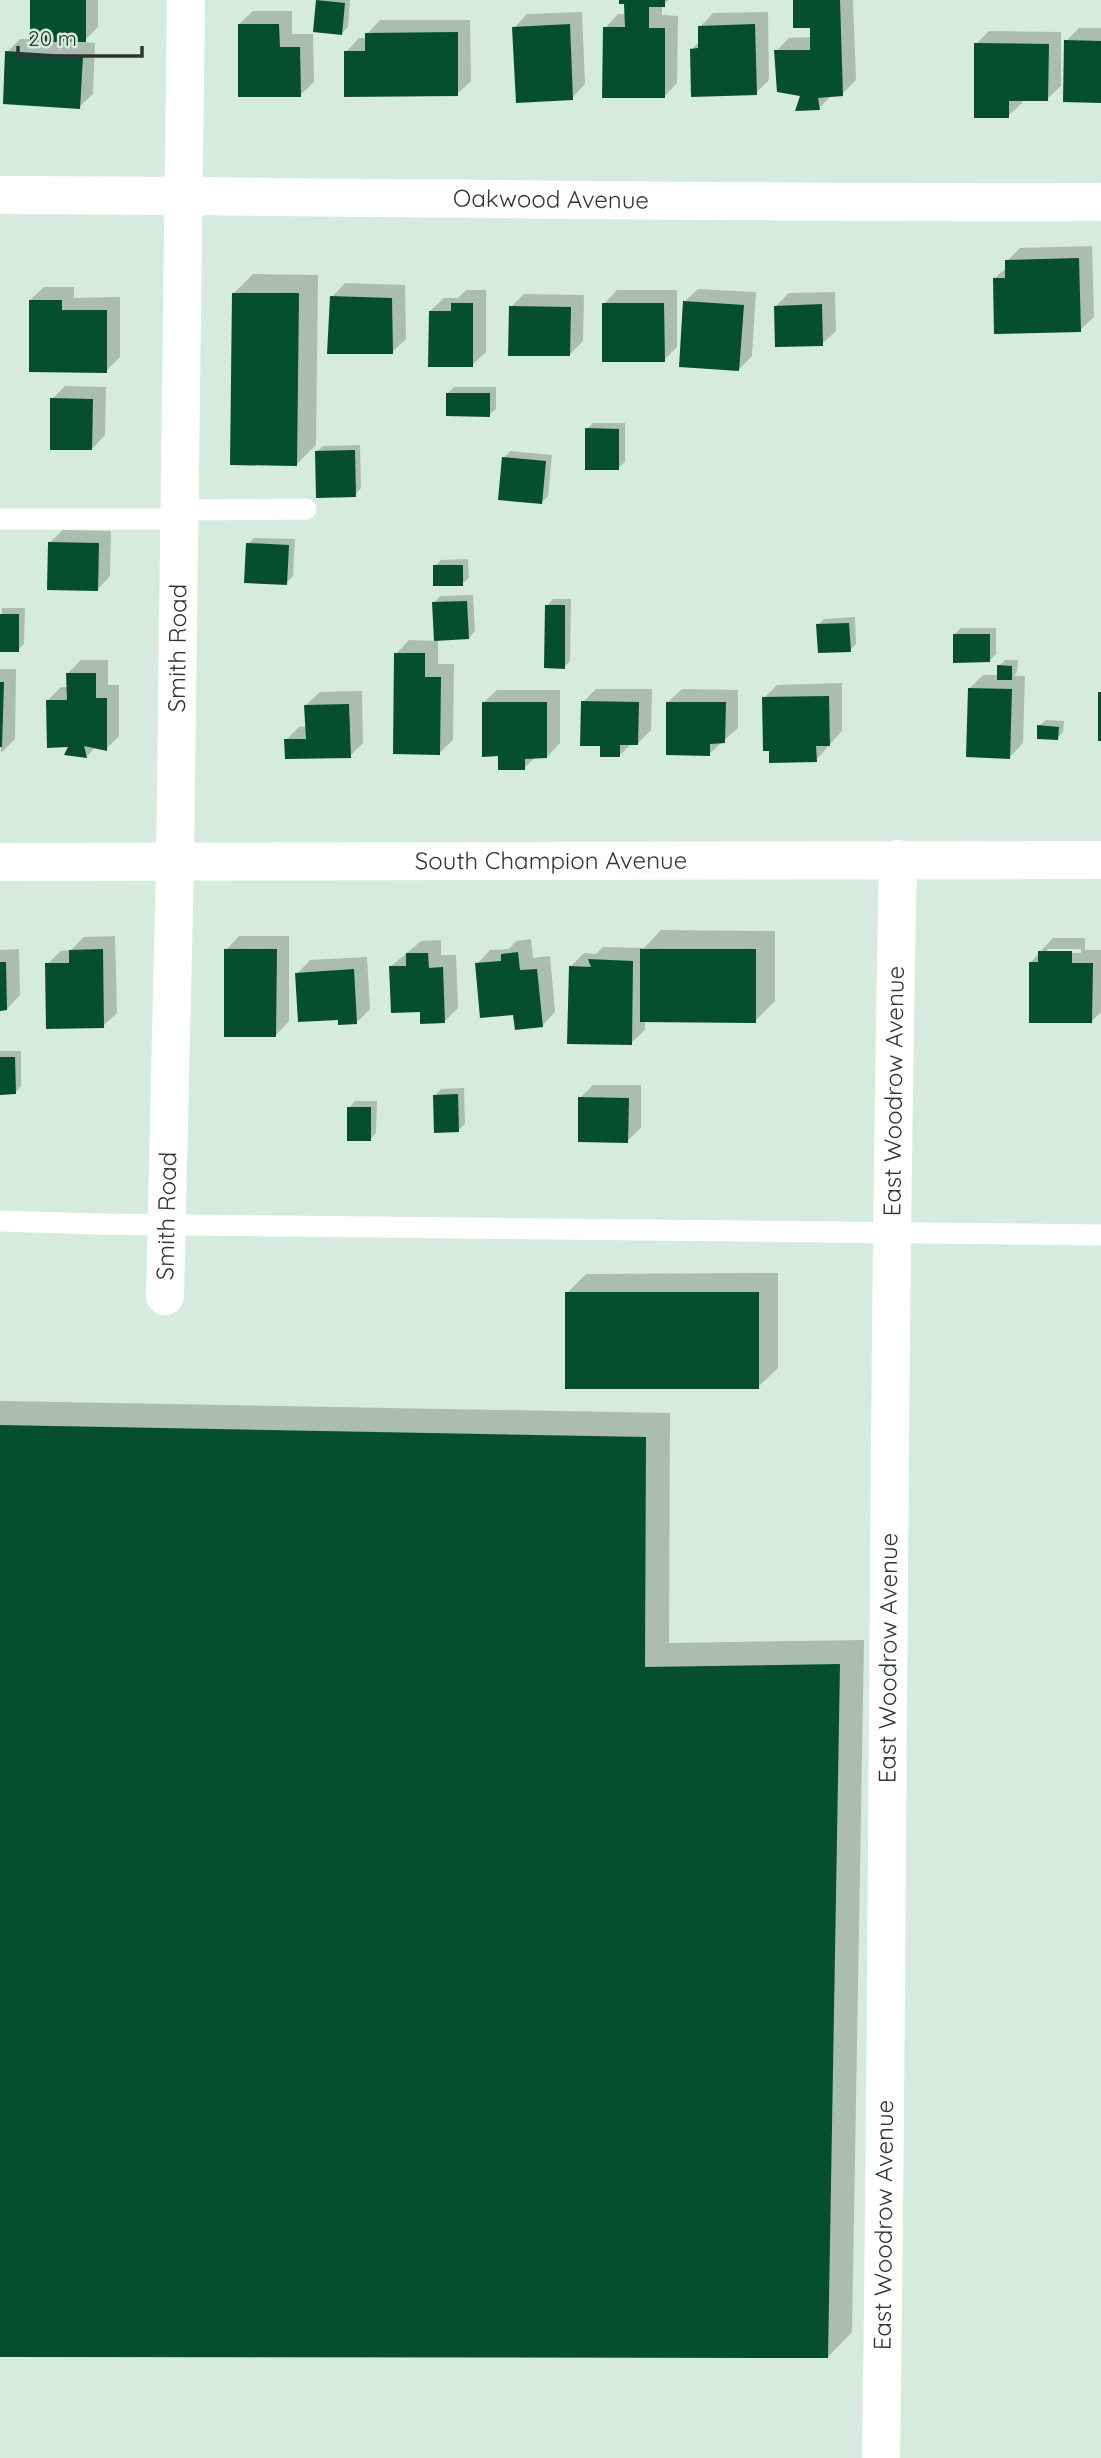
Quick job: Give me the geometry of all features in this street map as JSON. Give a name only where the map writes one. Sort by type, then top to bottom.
[{"type":"street","name":"Smith Road","points":[[165,1296],[175,862],[186,0]]},
{"type":"street","name":"Oakwood Avenue","points":[[0,195],[913,203],[1101,202]]},
{"type":"street","name":"East Woodrow Avenue","points":[[881,2458],[890,1231],[898,859]]},
{"type":"street","name":"South Champion Avenue","points":[[0,862],[1101,860]]},
{"type":"lane","points":[[0,519],[306,509]]},
{"type":"lane","points":[[0,1221],[1101,1235]]},
{"type":"building","points":[[30,0],[86,0],[86,42],[30,42]]},
{"type":"building","points":[[316,0],[345,3],[342,35],[313,32]]},
{"type":"building","points":[[619,0],[665,0],[665,7],[649,7],[649,28],[665,28],[665,98],[602,98],[603,27],[625,27],[624,4],[619,4]]},
{"type":"building","points":[[793,0],[840,0],[843,96],[818,98],[820,110],[795,111],[800,96],[777,92],[774,50],[810,50],[810,28],[793,28]]},
{"type":"building","points":[[238,24],[279,24],[280,47],[300,47],[301,97],[238,97]]},
{"type":"building","points":[[570,24],[573,100],[516,103],[512,27]]},
{"type":"building","points":[[755,24],[757,95],[691,97],[690,49],[698,48],[698,26]]},
{"type":"building","points":[[458,32],[458,96],[344,97],[344,51],[365,51],[365,33]]},
{"type":"building","points":[[1064,40],[1101,41],[1101,103],[1063,102]]},
{"type":"building","points":[[974,43],[1049,44],[1048,101],[1009,101],[1009,118],[974,118]]},
{"type":"building","points":[[5,51],[83,56],[80,109],[3,104]]},
{"type":"building","points":[[1079,258],[1081,332],[994,334],[993,278],[1005,278],[1005,260]]},
{"type":"building","points":[[232,293],[299,293],[297,466],[230,465]]},
{"type":"building","points":[[330,296],[392,298],[393,354],[327,354]]},
{"type":"building","points":[[29,300],[62,300],[62,310],[107,310],[107,373],[29,372]]},
{"type":"building","points":[[683,301],[744,305],[739,371],[679,367]]},
{"type":"building","points":[[451,303],[473,303],[473,367],[428,367],[429,311],[451,311]]},
{"type":"building","points":[[602,303],[664,303],[665,362],[602,362]]},
{"type":"building","points":[[822,304],[823,346],[775,347],[774,306]]},
{"type":"building","points":[[509,306],[571,307],[570,356],[508,356]]},
{"type":"building","points":[[446,393],[490,393],[490,417],[446,416]]},
{"type":"building","points":[[50,398],[93,399],[92,450],[50,450]]},
{"type":"building","points":[[585,428],[619,429],[619,470],[585,470]]},
{"type":"building","points":[[355,450],[356,497],[316,498],[315,451]]},
{"type":"building","points":[[502,457],[546,461],[542,504],[498,500]]},
{"type":"building","points":[[48,542],[99,543],[98,591],[47,590]]},
{"type":"building","points":[[246,543],[289,545],[287,585],[244,583]]},
{"type":"building","points":[[433,565],[463,565],[463,586],[433,586]]},
{"type":"building","points":[[467,601],[469,639],[434,641],[432,602]]},
{"type":"building","points":[[545,605],[565,605],[565,669],[544,668]]},
{"type":"building","points":[[0,614],[19,614],[19,652],[0,652]]},
{"type":"building","points":[[849,623],[851,652],[818,653],[816,624]]},
{"type":"building","points":[[953,634],[990,634],[990,662],[953,663]]},
{"type":"building","points":[[394,653],[425,653],[425,677],[441,677],[440,755],[393,754]]},
{"type":"building","points":[[997,665],[1012,666],[1012,680],[997,680]]},
{"type":"building","points":[[66,673],[96,673],[96,698],[107,698],[107,751],[84,746],[87,758],[64,755],[68,747],[47,748],[46,700],[67,700]]},
{"type":"building","points":[[0,682],[4,682],[2,747],[0,747]]},
{"type":"building","points":[[968,688],[1012,689],[1010,759],[966,757]]},
{"type":"building","points":[[1098,692],[1101,692],[1101,741],[1098,741]]},
{"type":"building","points":[[829,696],[830,746],[816,746],[817,762],[769,763],[769,751],[763,751],[762,697]]},
{"type":"building","points":[[581,701],[639,702],[638,745],[620,745],[620,757],[600,757],[600,746],[580,746]]},
{"type":"building","points":[[482,702],[547,702],[547,758],[525,759],[525,770],[498,770],[498,756],[482,757]]},
{"type":"building","points":[[666,702],[726,702],[725,743],[710,744],[710,756],[666,755]]},
{"type":"building","points":[[349,704],[351,758],[285,759],[284,739],[306,739],[304,705]]},
{"type":"building","points":[[1037,725],[1059,727],[1058,740],[1037,739]]},
{"type":"building","points":[[103,949],[104,1028],[46,1029],[45,963],[69,963],[69,950]]},
{"type":"building","points":[[224,949],[277,949],[276,1037],[224,1037]]},
{"type":"building","points":[[640,949],[756,949],[756,1023],[640,1022]]},
{"type":"building","points":[[1038,951],[1072,951],[1072,963],[1093,963],[1092,1023],[1029,1023],[1029,962],[1038,962]]},
{"type":"building","points":[[518,952],[520,970],[537,969],[543,1027],[515,1030],[513,1015],[480,1018],[475,963],[501,961],[501,954]]},
{"type":"building","points":[[406,953],[428,953],[429,968],[443,967],[445,1023],[420,1024],[420,1012],[391,1013],[389,966],[406,966]]},
{"type":"building","points":[[588,959],[633,961],[632,1045],[567,1044],[569,966],[591,967]]},
{"type":"building","points":[[0,962],[6,962],[7,1010],[0,1011]]},
{"type":"building","points":[[354,969],[357,1024],[338,1025],[338,1020],[298,1022],[295,973]]},
{"type":"building","points":[[0,1057],[15,1057],[16,1094],[0,1095]]},
{"type":"building","points":[[458,1094],[459,1132],[434,1133],[433,1095]]},
{"type":"building","points":[[578,1097],[629,1098],[628,1143],[578,1142]]},
{"type":"building","points":[[347,1107],[371,1107],[371,1141],[347,1141]]},
{"type":"building","points":[[565,1292],[759,1292],[759,1389],[565,1389]]},
{"type":"building","points":[[0,1425],[646,1437],[645,1667],[840,1664],[828,2358],[0,2357]]}]
